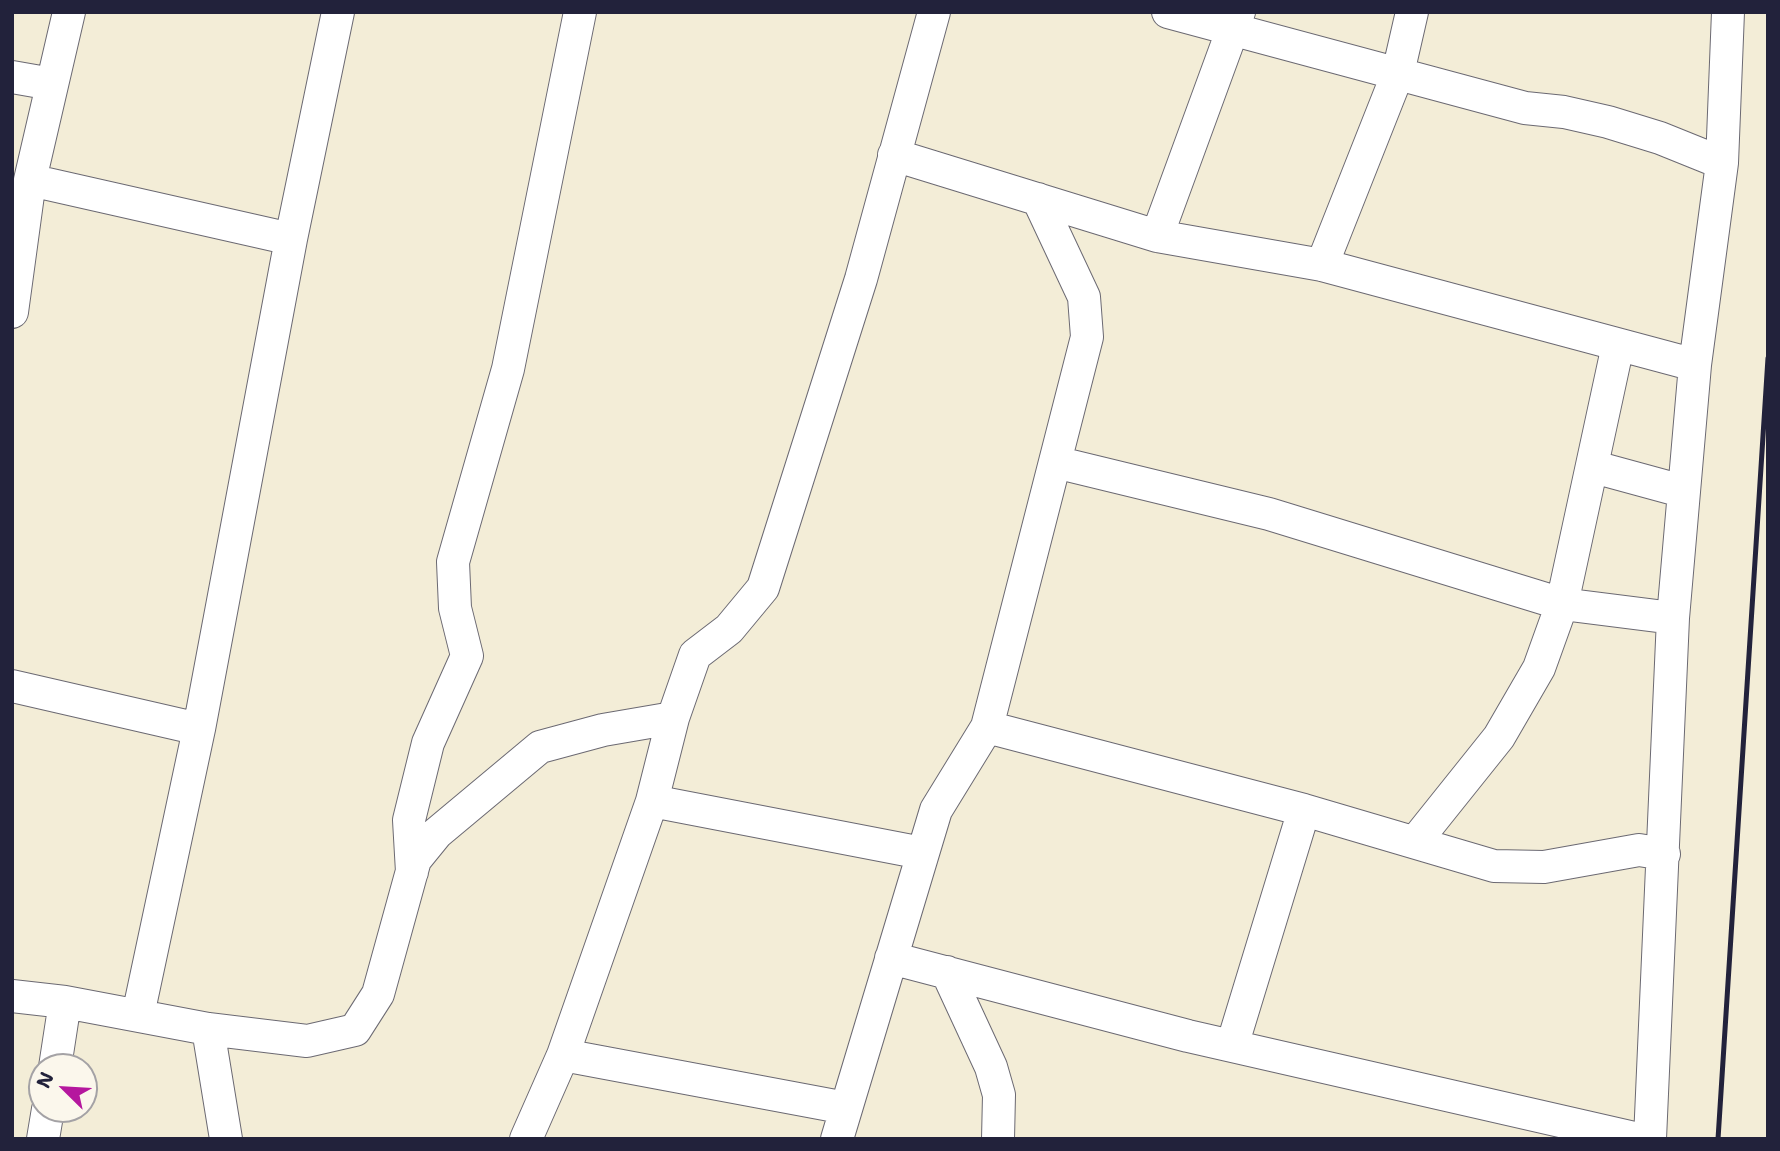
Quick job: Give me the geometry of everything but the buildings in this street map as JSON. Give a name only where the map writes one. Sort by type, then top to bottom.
[{"type":"street","points":[[12,312],[30,180],[69,12]]},
{"type":"street","points":[[138,1015],[199,729],[291,239],[338,12]]},
{"type":"street","points":[[412,873],[409,820],[428,743],[454,692],[467,656],[455,608],[453,562],[508,369],[580,12]]},
{"type":"street","points":[[526,1139],[562,1055],[652,801],[673,718],[695,655],[729,629],[763,588],[862,279],[934,12]]},
{"type":"street","points":[[1168,12],[1236,21],[1398,74],[1525,108],[1564,112],[1608,122],[1661,138],[1722,163]]},
{"type":"street","points":[[1322,265],[1398,74],[1412,12]]},
{"type":"street","points":[[1650,1139],[1673,618],[1695,365],[1722,163],[1728,12]]},
{"type":"street","points":[[1157,236],[1236,21]]},
{"type":"street","points":[[12,77],[52,84]]},
{"type":"street","points":[[894,156],[1157,236],[1322,265],[1695,365]]},
{"type":"street","points":[[30,180],[291,239]]},
{"type":"street","points":[[837,1139],[936,810],[987,727],[1087,337],[1084,298],[1038,200]]},
{"type":"street","points":[[1416,842],[1499,737],[1539,668],[1562,604],[1594,467],[1618,345]]},
{"type":"street","points":[[1055,462],[1269,514],[1562,604],[1673,618]]},
{"type":"street","points":[[1594,467],[1682,492]]},
{"type":"street","points":[[12,686],[199,729]]},
{"type":"street","points":[[12,996],[65,1002],[208,1029],[307,1041],[355,1030],[378,994],[415,860],[437,833],[540,747],[603,730],[673,718]]},
{"type":"street","points":[[987,727],[1304,810],[1494,866],[1544,867],[1639,850],[1664,854]]},
{"type":"street","points":[[652,801],[922,853]]},
{"type":"street","points":[[1231,1046],[1304,810]]},
{"type":"street","points":[[891,958],[1231,1046],[1618,1137]]},
{"type":"street","points":[[947,972],[991,1067],[999,1095],[998,1139]]},
{"type":"street","points":[[57,1053],[65,1002]]},
{"type":"street","points":[[208,1029],[226,1139]]},
{"type":"street","points":[[562,1055],[846,1108]]},
{"type":"railway","points":[[1718,1139],[1768,358]]}]
